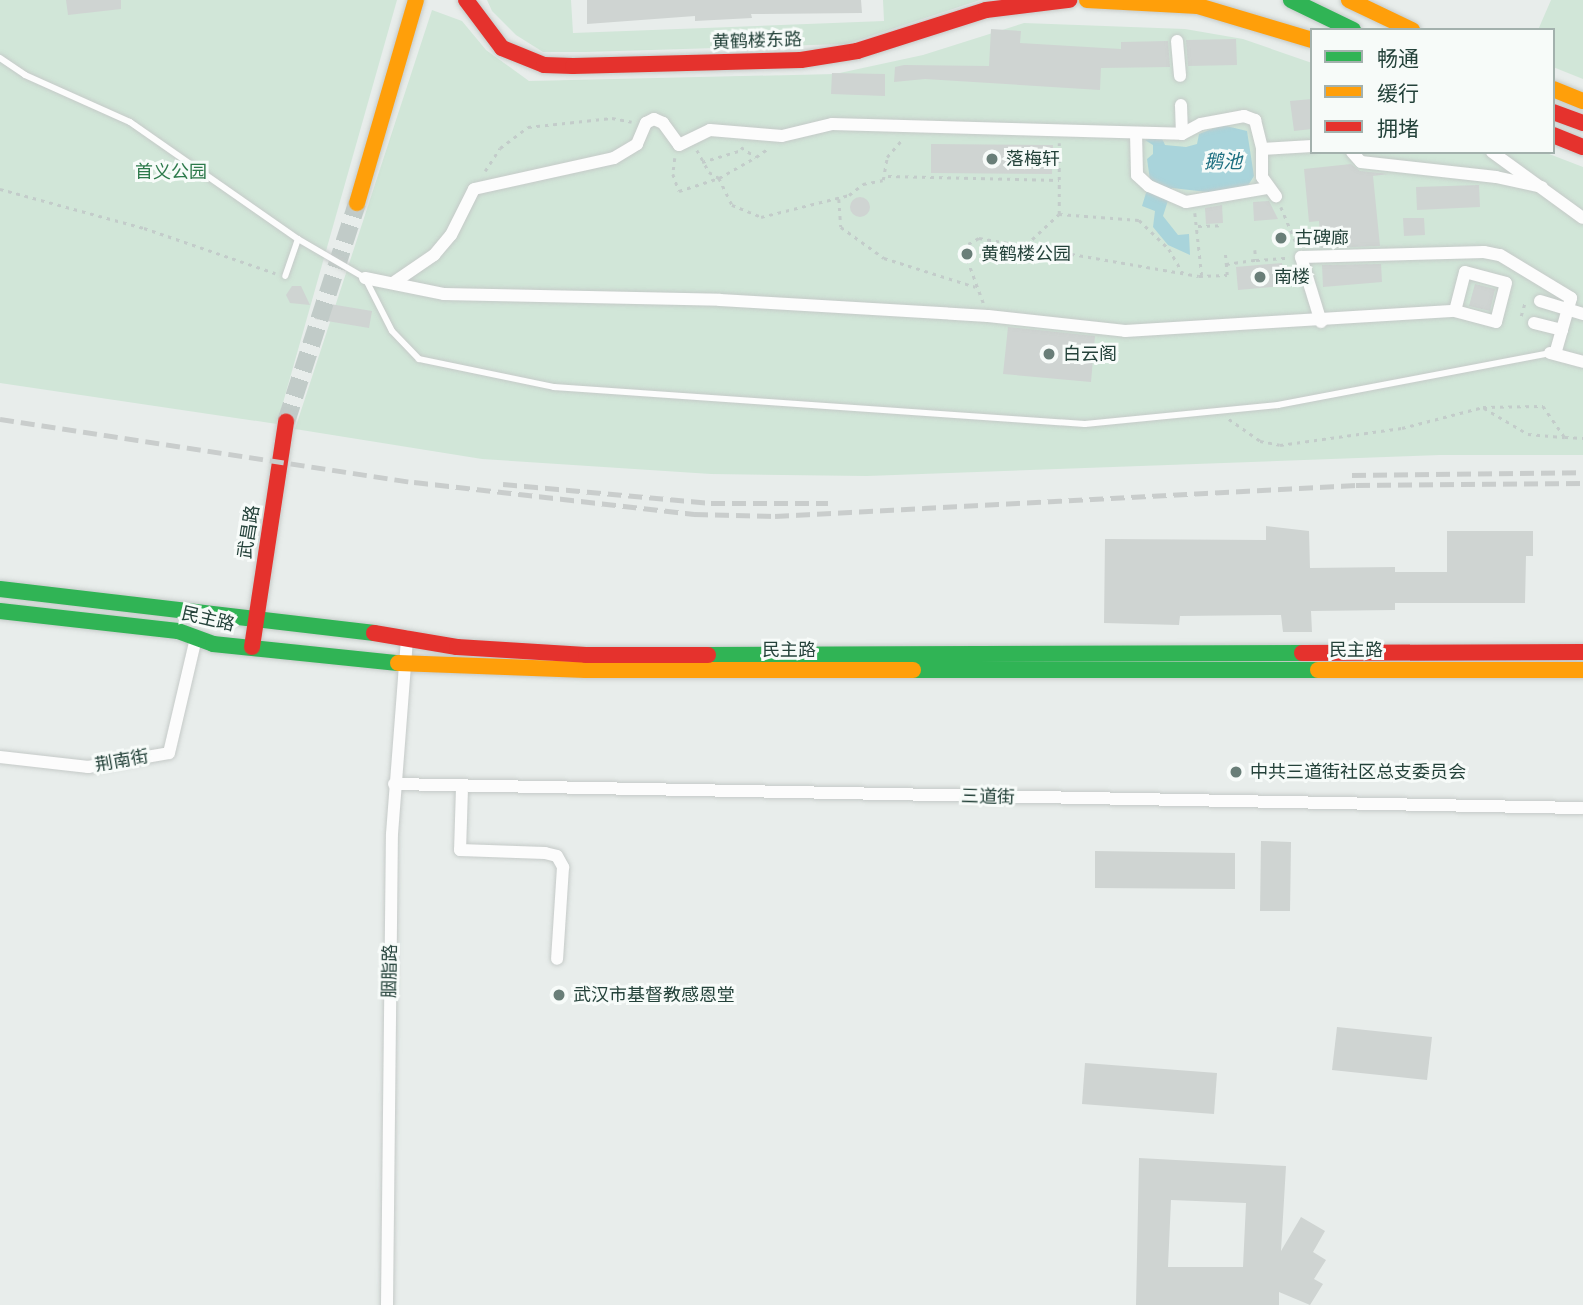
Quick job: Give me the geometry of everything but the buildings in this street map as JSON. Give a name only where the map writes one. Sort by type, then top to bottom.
[{"type":"main road","points":[[357,203],[416,0]]},
{"type":"main road","name":"黄鹤楼东路","points":[[466,0],[502,48],[544,65],[573,66],[802,60],[857,51],[986,10],[1069,0]]},
{"type":"main road","points":[[1087,0],[1198,6],[1310,39]]},
{"type":"main road","points":[[1291,0],[1349,28]]},
{"type":"main road","points":[[1349,0],[1408,28]]},
{"type":"main road","points":[[1555,90],[1583,101]]},
{"type":"main road","points":[[1555,113],[1583,123]]},
{"type":"main road","points":[[1555,136],[1583,147]]},
{"type":"main road","name":"武昌路","points":[[252,647],[286,422]]},
{"type":"main road","name":"民主路","points":[[0,589],[407,637],[457,647],[586,655],[1583,652]]},
{"type":"main road","name":"民主路","points":[[0,611],[178,631],[196,638],[252,647],[405,664],[586,670],[1583,670]]},
{"type":"street","points":[[1177,41],[1180,76]]},
{"type":"street","points":[[1181,105],[1181,134]]},
{"type":"street","points":[[393,284],[434,255],[451,234],[474,189],[614,158],[637,144],[643,131],[654,119],[663,123],[679,145],[710,130],[782,136],[832,124],[909,124],[1181,134],[1201,124],[1244,116],[1255,120],[1271,192],[1194,201],[1149,186],[1137,174],[1136,133]]},
{"type":"street","points":[[1262,149],[1310,146]]},
{"type":"street","points":[[1354,154],[1361,162],[1496,177],[1542,187]]},
{"type":"street","points":[[1495,154],[1583,218]]},
{"type":"street","points":[[1321,322],[1301,257],[1500,255],[1571,298],[1553,354],[1583,362]]},
{"type":"street","points":[[365,278],[468,295],[720,300],[988,316],[1125,331],[1321,322],[1455,311],[1496,322],[1502,314],[1508,292],[1506,283],[1465,272],[1455,311]]},
{"type":"street","points":[[1562,330],[1536,323],[1542,301],[1583,314]]},
{"type":"street","name":"胭脂路","points":[[387,1305],[394,784],[407,637]]},
{"type":"street","name":"荆南街","points":[[0,757],[88,767],[169,752],[196,638]]},
{"type":"street","name":"三道街","points":[[394,784],[462,788],[1583,808]]},
{"type":"street","points":[[462,788],[460,850],[545,853],[556,856],[563,867],[557,959]]},
{"type":"lane","points":[[0,58],[25,75],[130,122],[298,239],[365,278],[392,331],[419,359],[554,387],[1085,424],[1226,412],[1482,369],[1553,354]]},
{"type":"lane","points":[[285,276],[298,239]]},
{"type":"path","points":[[474,189],[500,148],[528,127],[612,118],[631,121],[643,131]]},
{"type":"path","points":[[887,176],[887,157],[909,124]]},
{"type":"path","points":[[1059,130],[1059,214]]},
{"type":"path","points":[[695,137],[702,162],[719,178],[732,205],[761,217],[839,198],[887,176],[1059,180]]},
{"type":"path","points":[[679,145],[673,174],[680,191],[719,178],[757,157]]},
{"type":"path","points":[[702,162],[742,150]]},
{"type":"path","points":[[0,189],[144,228],[285,276]]},
{"type":"path","points":[[1226,264],[1301,257],[1271,192]]},
{"type":"path","points":[[839,198],[841,227],[847,234],[884,258],[976,287]]},
{"type":"path","points":[[1194,201],[1202,276]]},
{"type":"path","points":[[1024,246],[1059,214],[1139,220],[1169,249],[1183,273]]},
{"type":"path","points":[[1197,226],[1223,225]]},
{"type":"path","points":[[988,316],[968,272],[968,244],[979,238],[1202,276],[1227,275],[1224,252]]},
{"type":"path","points":[[1255,250],[1256,260]]},
{"type":"path","points":[[1521,319],[1527,297]]},
{"type":"path","points":[[1226,412],[1239,429],[1260,441],[1280,445],[1402,428],[1483,407],[1543,406],[1564,437]]},
{"type":"path","points":[[1483,407],[1528,433],[1583,438]]},
{"type":"green space","name":"首义公园","points":[[0,0],[397,0],[277,424],[0,383]]},
{"type":"green space","points":[[487,0],[571,0],[573,33],[884,21],[883,0],[980,0],[846,44],[543,52],[516,35],[492,11]]},
{"type":"green space","points":[[1551,0],[1583,0],[1583,79],[1555,68],[1555,28],[1539,28]]},
{"type":"green space","name":"黄鹤楼公园","points":[[432,10],[462,21],[486,50],[529,81],[835,74],[923,55],[1024,23],[1185,29],[1243,39],[1310,62],[1310,154],[1549,154],[1583,167],[1583,455],[1440,455],[867,476],[711,474],[482,459],[295,429]]},
{"type":"water","name":"鹅池","points":[[1222,125],[1247,131],[1254,176],[1247,187],[1216,193],[1172,188],[1163,216],[1178,235],[1189,234],[1190,255],[1168,245],[1153,227],[1155,211],[1142,206],[1150,180],[1147,159],[1153,154],[1153,145],[1145,140],[1161,136],[1165,145],[1186,147],[1197,144],[1199,134]]},
{"type":"tunnel","points":[[286,422],[357,203]]},
{"type":"railway","points":[[0,419],[414,482],[694,514],[775,516],[1356,485],[1583,483]]},
{"type":"railway","points":[[1352,475],[1583,472]]},
{"type":"railway","points":[[503,484],[711,503],[828,503]]},
{"type":"traffic: fast","points":[[1291,0],[1349,28]]},
{"type":"traffic: fast","points":[[0,589],[374,633]]},
{"type":"traffic: fast","points":[[0,611],[178,631],[213,644],[398,663]]},
{"type":"traffic: fast","points":[[708,655],[1302,653]]},
{"type":"traffic: fast","points":[[913,670],[1318,670]]},
{"type":"traffic: slow","points":[[357,203],[416,0]]},
{"type":"traffic: slow","points":[[1087,0],[1198,6],[1310,39]]},
{"type":"traffic: slow","points":[[1349,0],[1408,28]]},
{"type":"traffic: slow","points":[[1555,90],[1583,101]]},
{"type":"traffic: slow","points":[[398,663],[586,670],[913,670]]},
{"type":"traffic: slow","points":[[1318,670],[1583,670]]},
{"type":"traffic: jam","points":[[466,0],[502,48],[544,65],[573,66],[801,60],[857,51],[986,10],[1069,0]]},
{"type":"traffic: jam","points":[[1555,113],[1583,123]]},
{"type":"traffic: jam","points":[[1555,136],[1583,147]]},
{"type":"traffic: jam","points":[[252,647],[286,422]]},
{"type":"traffic: jam","points":[[374,633],[457,647],[586,655],[708,655]]},
{"type":"traffic: jam","points":[[1302,653],[1583,652]]},
{"type":"place","name":"落梅轩","points":[[992,159]]},
{"type":"place","name":"古碑廊","points":[[1281,238]]},
{"type":"place","name":"黄鹤楼公园","points":[[967,254]]},
{"type":"place","name":"南楼","points":[[1260,277]]},
{"type":"place","name":"白云阁","points":[[1049,354]]},
{"type":"place","name":"中共三道街社区总支委员会","points":[[1236,772]]},
{"type":"place","name":"武汉市基督教感恩堂","points":[[559,995]]}]
